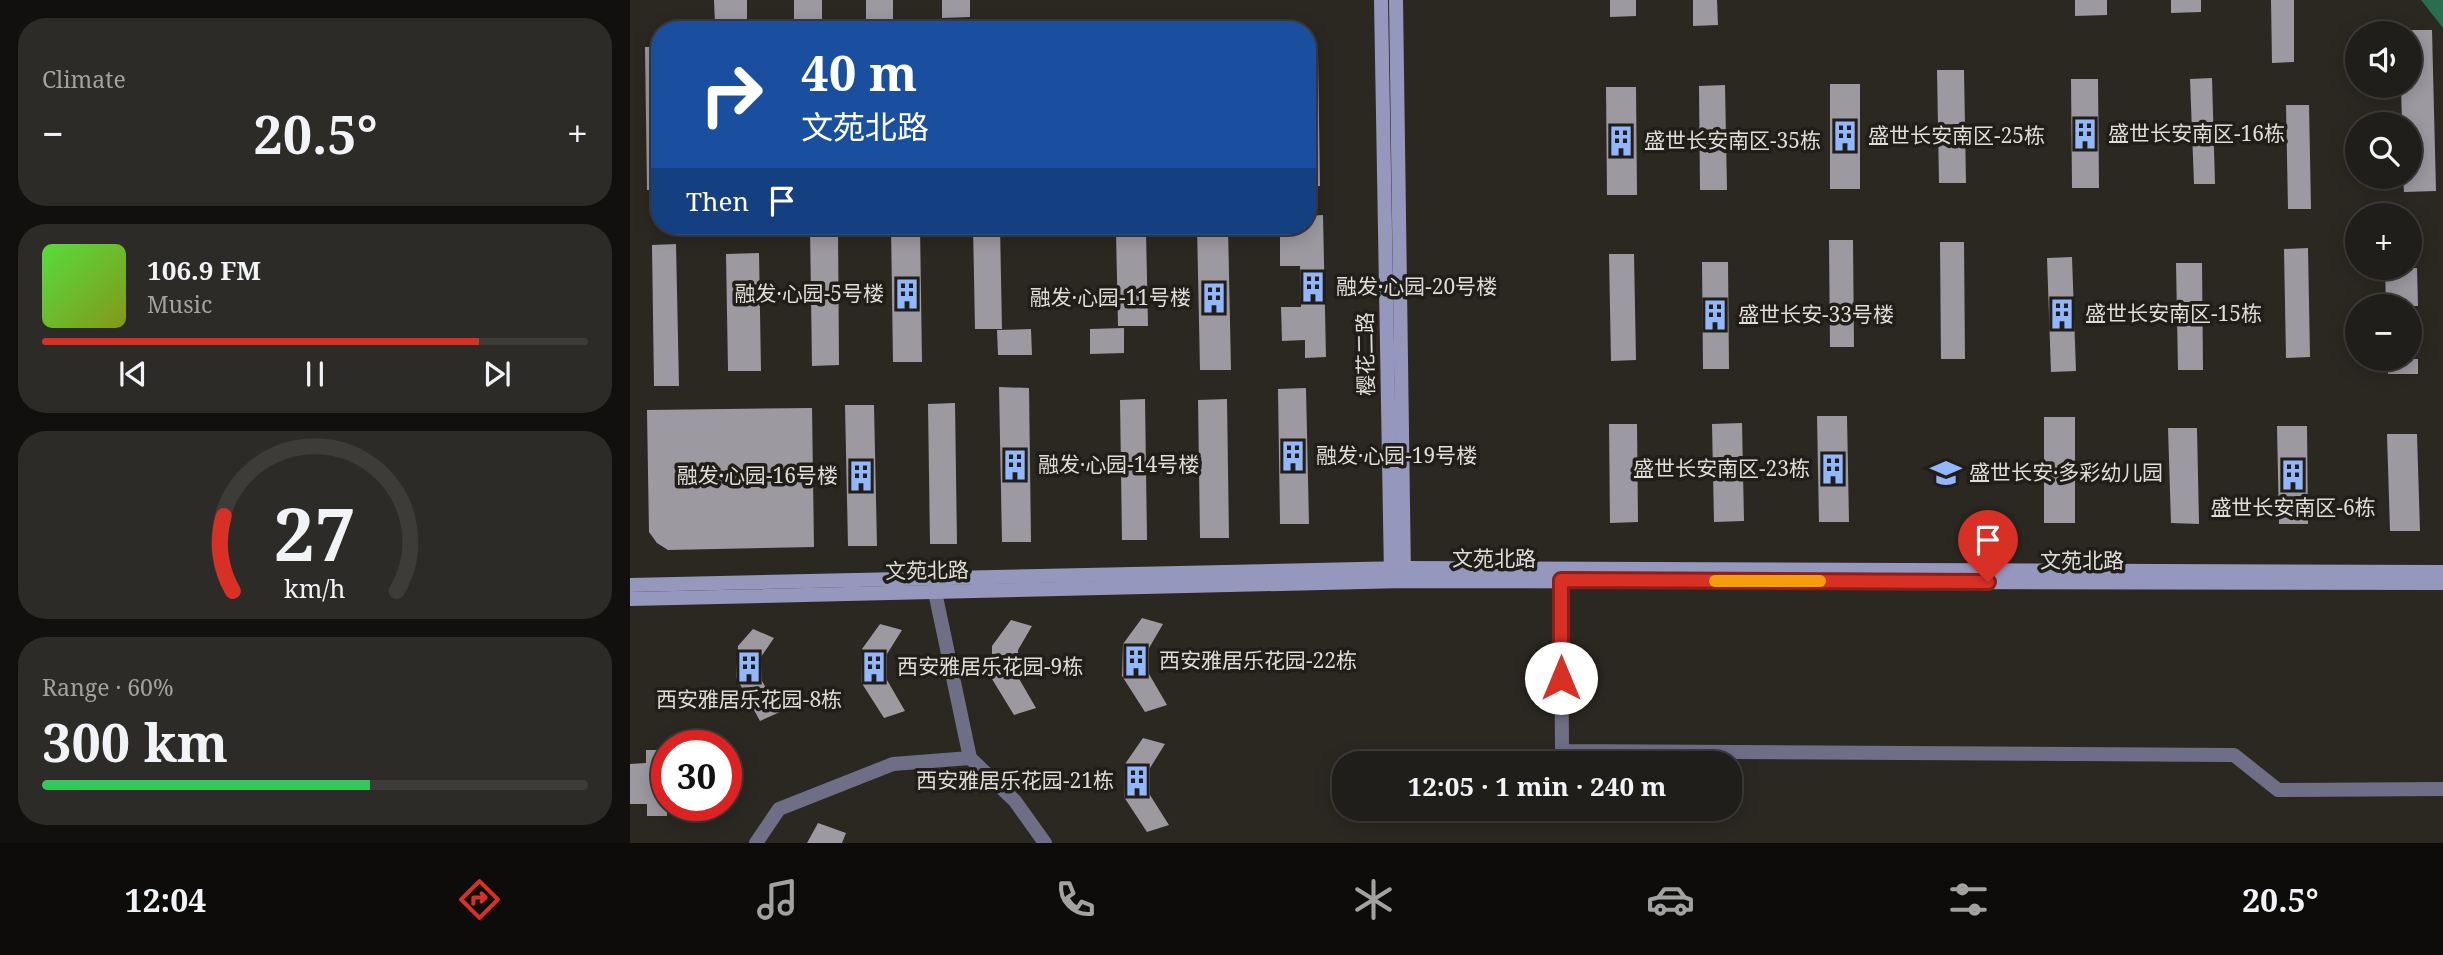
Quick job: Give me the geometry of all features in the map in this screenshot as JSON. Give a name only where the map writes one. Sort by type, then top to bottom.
[{"type":"street","name":"樱花二路","points":[[1381,0],[1398,575]]},
{"type":"street","name":"樱花二路","points":[[1396,0],[1398,575]]},
{"type":"street","name":"文苑北路","points":[[630,585],[1398,575],[2443,572]]},
{"type":"street","name":"文苑北路","points":[[630,599],[935,592],[1398,575],[1561,580],[2443,583]]},
{"type":"street","points":[[1561,580],[1562,751],[2234,755],[2278,790],[2443,789]]},
{"type":"street","points":[[935,592],[970,758],[1015,801],[1045,843]]},
{"type":"street","points":[[756,843],[779,810],[804,799],[893,764],[970,758]]},
{"type":"green space","points":[[2421,0],[2443,0],[2443,28]]},
{"type":"building","points":[[714,0],[747,0],[747,21],[715,21]]},
{"type":"building","points":[[794,0],[822,0],[822,21],[794,21]]},
{"type":"building","points":[[866,0],[893,0],[893,21],[866,21]]},
{"type":"building","points":[[942,0],[970,0],[970,17],[942,18]]},
{"type":"building","points":[[1610,0],[1636,0],[1636,16],[1610,17]]},
{"type":"building","points":[[1693,0],[1717,0],[1718,25],[1693,26]]},
{"type":"building","points":[[2075,0],[2107,0],[2107,15],[2075,16]]},
{"type":"building","points":[[2171,0],[2201,0],[2201,12],[2171,13]]},
{"type":"building","points":[[2271,0],[2294,0],[2294,62],[2272,63]]},
{"type":"building","points":[[2422,30],[2432,30],[2436,191],[2404,192],[2404,189],[2422,189],[2422,112],[2402,112],[2401,98],[2422,98]]},
{"type":"building","points":[[645,47],[651,47],[651,190],[647,190]]},
{"type":"building","points":[[1316,56],[1318,56],[1320,186],[1316,186]]},
{"type":"building","points":[[1937,70],[1964,70],[1966,183],[1939,183]]},
{"type":"building","points":[[2212,78],[2215,184],[2194,184],[2190,79]]},
{"type":"building","name":"盛世长安南区-16栋","points":[[2071,79],[2098,79],[2099,188],[2072,188]]},
{"type":"building","name":"盛世长安南区-25栋","points":[[1830,84],[1860,84],[1860,189],[1830,189]]},
{"type":"building","points":[[1725,85],[1727,190],[1700,190],[1699,86]]},
{"type":"building","name":"盛世长安南区-35栋","points":[[1606,87],[1636,87],[1637,195],[1607,195]]},
{"type":"building","points":[[2286,105],[2309,105],[2311,209],[2288,209]]},
{"type":"building","name":"融发·心园-20号楼","points":[[1316,215],[1323,215],[1326,357],[1305,358],[1305,340],[1282,341],[1281,307],[1301,307],[1300,266],[1280,266],[1280,235],[1316,235]]},
{"type":"building","points":[[810,235],[838,235],[839,365],[812,366]]},
{"type":"building","name":"融发·心园-5号楼","points":[[891,235],[920,235],[922,362],[893,362]]},
{"type":"building","points":[[973,235],[1000,235],[1002,329],[975,329]]},
{"type":"building","points":[[1116,235],[1146,235],[1148,326],[1118,326]]},
{"type":"building","name":"融发·心园-11号楼","points":[[1197,235],[1228,235],[1231,370],[1200,370]]},
{"type":"building","points":[[1829,240],[1853,240],[1854,347],[1830,347]]},
{"type":"building","points":[[1940,242],[1964,242],[1965,359],[1941,359]]},
{"type":"building","points":[[676,244],[679,386],[654,386],[652,245]]},
{"type":"building","points":[[2308,248],[2310,357],[2286,358],[2284,249]]},
{"type":"building","points":[[759,253],[761,371],[728,371],[726,254]]},
{"type":"building","points":[[1609,254],[1634,254],[1636,360],[1611,361]]},
{"type":"building","name":"盛世长安南区-15栋","points":[[2072,257],[2076,371],[2051,372],[2047,258]]},
{"type":"building","name":"盛世长安-33号楼","points":[[1702,262],[1728,262],[1729,369],[1703,369]]},
{"type":"building","points":[[2176,263],[2202,263],[2203,370],[2178,370]]},
{"type":"building","points":[[2385,280],[2417,280],[2418,294],[2386,294]]},
{"type":"building","points":[[1124,328],[1124,353],[1090,354],[1090,329]]},
{"type":"building","points":[[1031,329],[1032,355],[998,355],[997,330]]},
{"type":"building","points":[[2388,371],[2418,371],[2418,374],[2388,374]]},
{"type":"building","name":"融发·心园-14号楼","points":[[999,387],[1029,388],[1031,542],[1002,542]]},
{"type":"building","name":"融发·心园-19号楼","points":[[1306,388],[1309,524],[1280,524],[1278,389]]},
{"type":"building","points":[[1145,399],[1147,540],[1122,540],[1120,400]]},
{"type":"building","points":[[1227,399],[1229,538],[1200,538],[1198,400]]},
{"type":"building","points":[[955,403],[957,544],[930,544],[928,404]]},
{"type":"building","name":"融发·心园-16号楼","points":[[845,405],[874,405],[877,546],[848,546]]},
{"type":"building","points":[[812,408],[814,547],[668,550],[657,543],[649,532],[647,410]]},
{"type":"building","name":"盛世长安南区-23栋","points":[[1817,416],[1847,416],[1849,522],[1819,522]]},
{"type":"building","points":[[2044,417],[2075,417],[2075,523],[2044,523]]},
{"type":"building","points":[[1742,423],[1744,521],[1714,522],[1712,424]]},
{"type":"building","points":[[1609,424],[1637,424],[1638,522],[1610,523]]},
{"type":"building","name":"盛世长安南区-6栋","points":[[2277,426],[2307,426],[2308,524],[2279,524]]},
{"type":"building","points":[[2168,428],[2197,428],[2199,524],[2171,523]]},
{"type":"building","points":[[2387,434],[2417,434],[2420,531],[2390,531]]},
{"type":"building","name":"西安雅居乐花园-22栋","points":[[1142,618],[1163,624],[1149,648],[1149,674],[1167,705],[1145,712],[1122,676],[1123,644]]},
{"type":"building","points":[[1011,620],[1032,626],[1018,650],[1018,677],[1036,708],[1014,715],[992,679],[992,646]]},
{"type":"building","name":"西安雅居乐花园-9栋","points":[[880,624],[902,630],[887,654],[887,680],[905,711],[884,718],[861,682],[862,649]]},
{"type":"building","name":"西安雅居乐花园-8栋","points":[[753,629],[774,638],[761,657],[762,681],[780,712],[760,721],[736,677],[738,646]]},
{"type":"building","name":"西安雅居乐花园-21栋","points":[[1143,738],[1165,744],[1150,768],[1150,795],[1169,825],[1147,832],[1124,797],[1125,764]]},
{"type":"building","points":[[646,750],[651,750],[651,816],[647,816],[647,804],[630,804],[630,764],[646,763]]},
{"type":"building","points":[[818,823],[846,833],[842,843],[807,843]]},
{"type":"slow traffic","points":[[1715,581],[1820,581]]},
{"type":"place","name":"盛世长安南区-16栋","points":[[2085,134]]},
{"type":"place","name":"盛世长安南区-25栋","points":[[1845,136]]},
{"type":"place","name":"盛世长安南区-35栋","points":[[1621,141]]},
{"type":"place","name":"融发·心园-20号楼","points":[[1313,287]]},
{"type":"place","name":"融发·心园-5号楼","points":[[907,294]]},
{"type":"place","name":"融发·心园-11号楼","points":[[1214,298]]},
{"type":"place","name":"盛世长安南区-15栋","points":[[2062,314]]},
{"type":"place","name":"盛世长安-33号楼","points":[[1715,315]]},
{"type":"place","name":"融发·心园-19号楼","points":[[1293,456]]},
{"type":"place","name":"融发·心园-14号楼","points":[[1015,465]]},
{"type":"place","name":"盛世长安南区-23栋","points":[[1833,469]]},
{"type":"place","name":"盛世长安·多彩幼儿园","points":[[1946,473]]},
{"type":"place","name":"盛世长安南区-6栋","points":[[2293,475]]},
{"type":"place","name":"融发·心园-16号楼","points":[[861,476]]},
{"type":"place","name":"西安雅居乐花园-22栋","points":[[1136,661]]},
{"type":"place","name":"西安雅居乐花园-8栋","points":[[749,667]]},
{"type":"place","name":"西安雅居乐花园-9栋","points":[[874,667]]},
{"type":"place","name":"西安雅居乐花园-21栋","points":[[1137,781]]},
{"type":"route","points":[[1561,678],[1561,580],[1988,582]]}]
